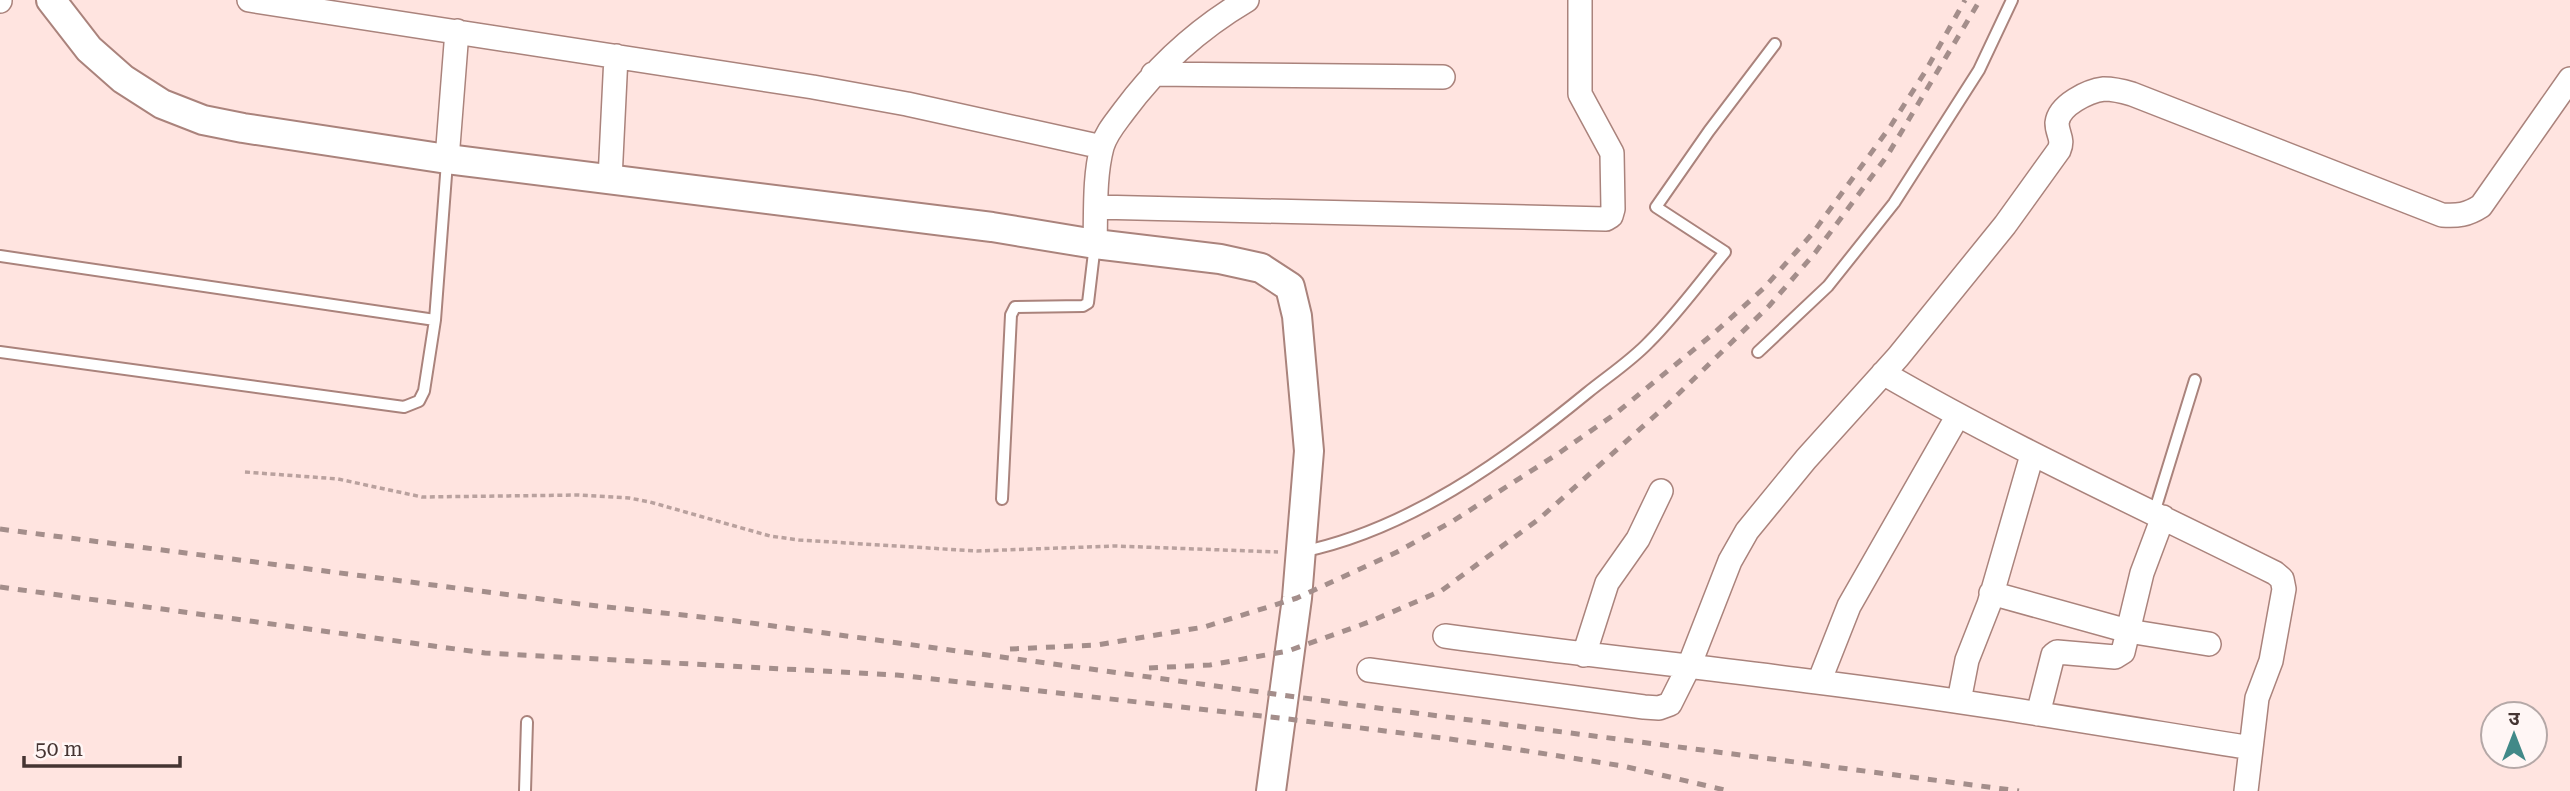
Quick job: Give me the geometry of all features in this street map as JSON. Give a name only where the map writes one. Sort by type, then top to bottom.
[{"type":"street","points":[[51,0],[89,49],[123,79],[162,104],[203,120],[447,159],[992,227],[1095,244],[1220,258],[1261,268],[1290,287],[1297,316],[1309,451],[1297,598],[1271,791]]},
{"type":"street","points":[[248,0],[907,104],[1102,147]]},
{"type":"street","points":[[1095,244],[1102,147],[1108,132],[1153,74],[1179,48],[1247,0]]},
{"type":"street","points":[[1096,206],[1606,219],[1611,216],[1613,209],[1612,153],[1580,94],[1580,0]]},
{"type":"street","points":[[447,159],[457,31]]},
{"type":"street","points":[[610,178],[616,56]]},
{"type":"street","points":[[1153,74],[1443,77]]},
{"type":"street","points":[[1369,670],[1659,708],[1670,704],[1689,666],[1730,561],[1747,531],[1806,459],[1883,373],[2005,225],[2059,150],[2062,144],[2057,124],[2067,107],[2091,92],[2115,89],[2132,94],[2442,215],[2455,216],[2468,214],[2481,206],[2570,79]]},
{"type":"street","points":[[1883,373],[2032,455],[2275,572],[2284,589],[2271,660],[2257,698],[2246,791]]},
{"type":"street","points":[[1819,682],[1849,606],[1957,416]]},
{"type":"street","points":[[1959,701],[1967,660],[1991,593],[2032,455]]},
{"type":"street","points":[[1584,655],[1607,583],[1638,539],[1661,491]]},
{"type":"street","points":[[2038,714],[2053,655],[2057,652],[2120,655],[2123,652],[2158,515]]},
{"type":"street","points":[[1991,593],[2128,631],[2209,644]]},
{"type":"street","points":[[1445,636],[1959,701],[2251,748]]},
{"type":"lane","points":[[1758,352],[1828,286],[1894,203],[1979,70],[2012,0]]},
{"type":"lane","points":[[1299,553],[1368,532],[1447,494],[1555,419],[1647,344],[1725,252],[1657,207],[1709,131],[1775,44]]},
{"type":"lane","points":[[0,352],[404,407],[419,401],[424,391],[435,320],[447,159]]},
{"type":"lane","points":[[1002,499],[1011,315],[1015,307],[1083,306],[1088,303],[1095,244]]},
{"type":"lane","points":[[0,256],[435,320]]},
{"type":"lane","points":[[2158,515],[2195,380]]},
{"type":"lane","points":[[524,791],[527,722]]},
{"type":"path","points":[[245,472],[328,477],[422,497],[579,495],[629,498],[770,536],[799,540],[977,551],[1115,546],[1299,553]]},
{"type":"railway","points":[[1010,649],[1097,645],[1204,627],[1297,598],[1397,552],[1453,521],[1559,453],[1615,414],[1713,334],[1764,288],[1812,234],[1890,127],[1925,72],[1965,0]]},
{"type":"railway","points":[[1149,668],[1210,665],[1288,651],[1369,622],[1441,591],[1539,519],[1667,405],[1769,306],[1815,253],[1887,156],[1980,0]]},
{"type":"railway","points":[[0,529],[580,604],[729,620],[2019,791]]},
{"type":"railway","points":[[0,587],[485,653],[897,675],[1280,718],[1450,739],[1623,766],[1729,791]]}]
